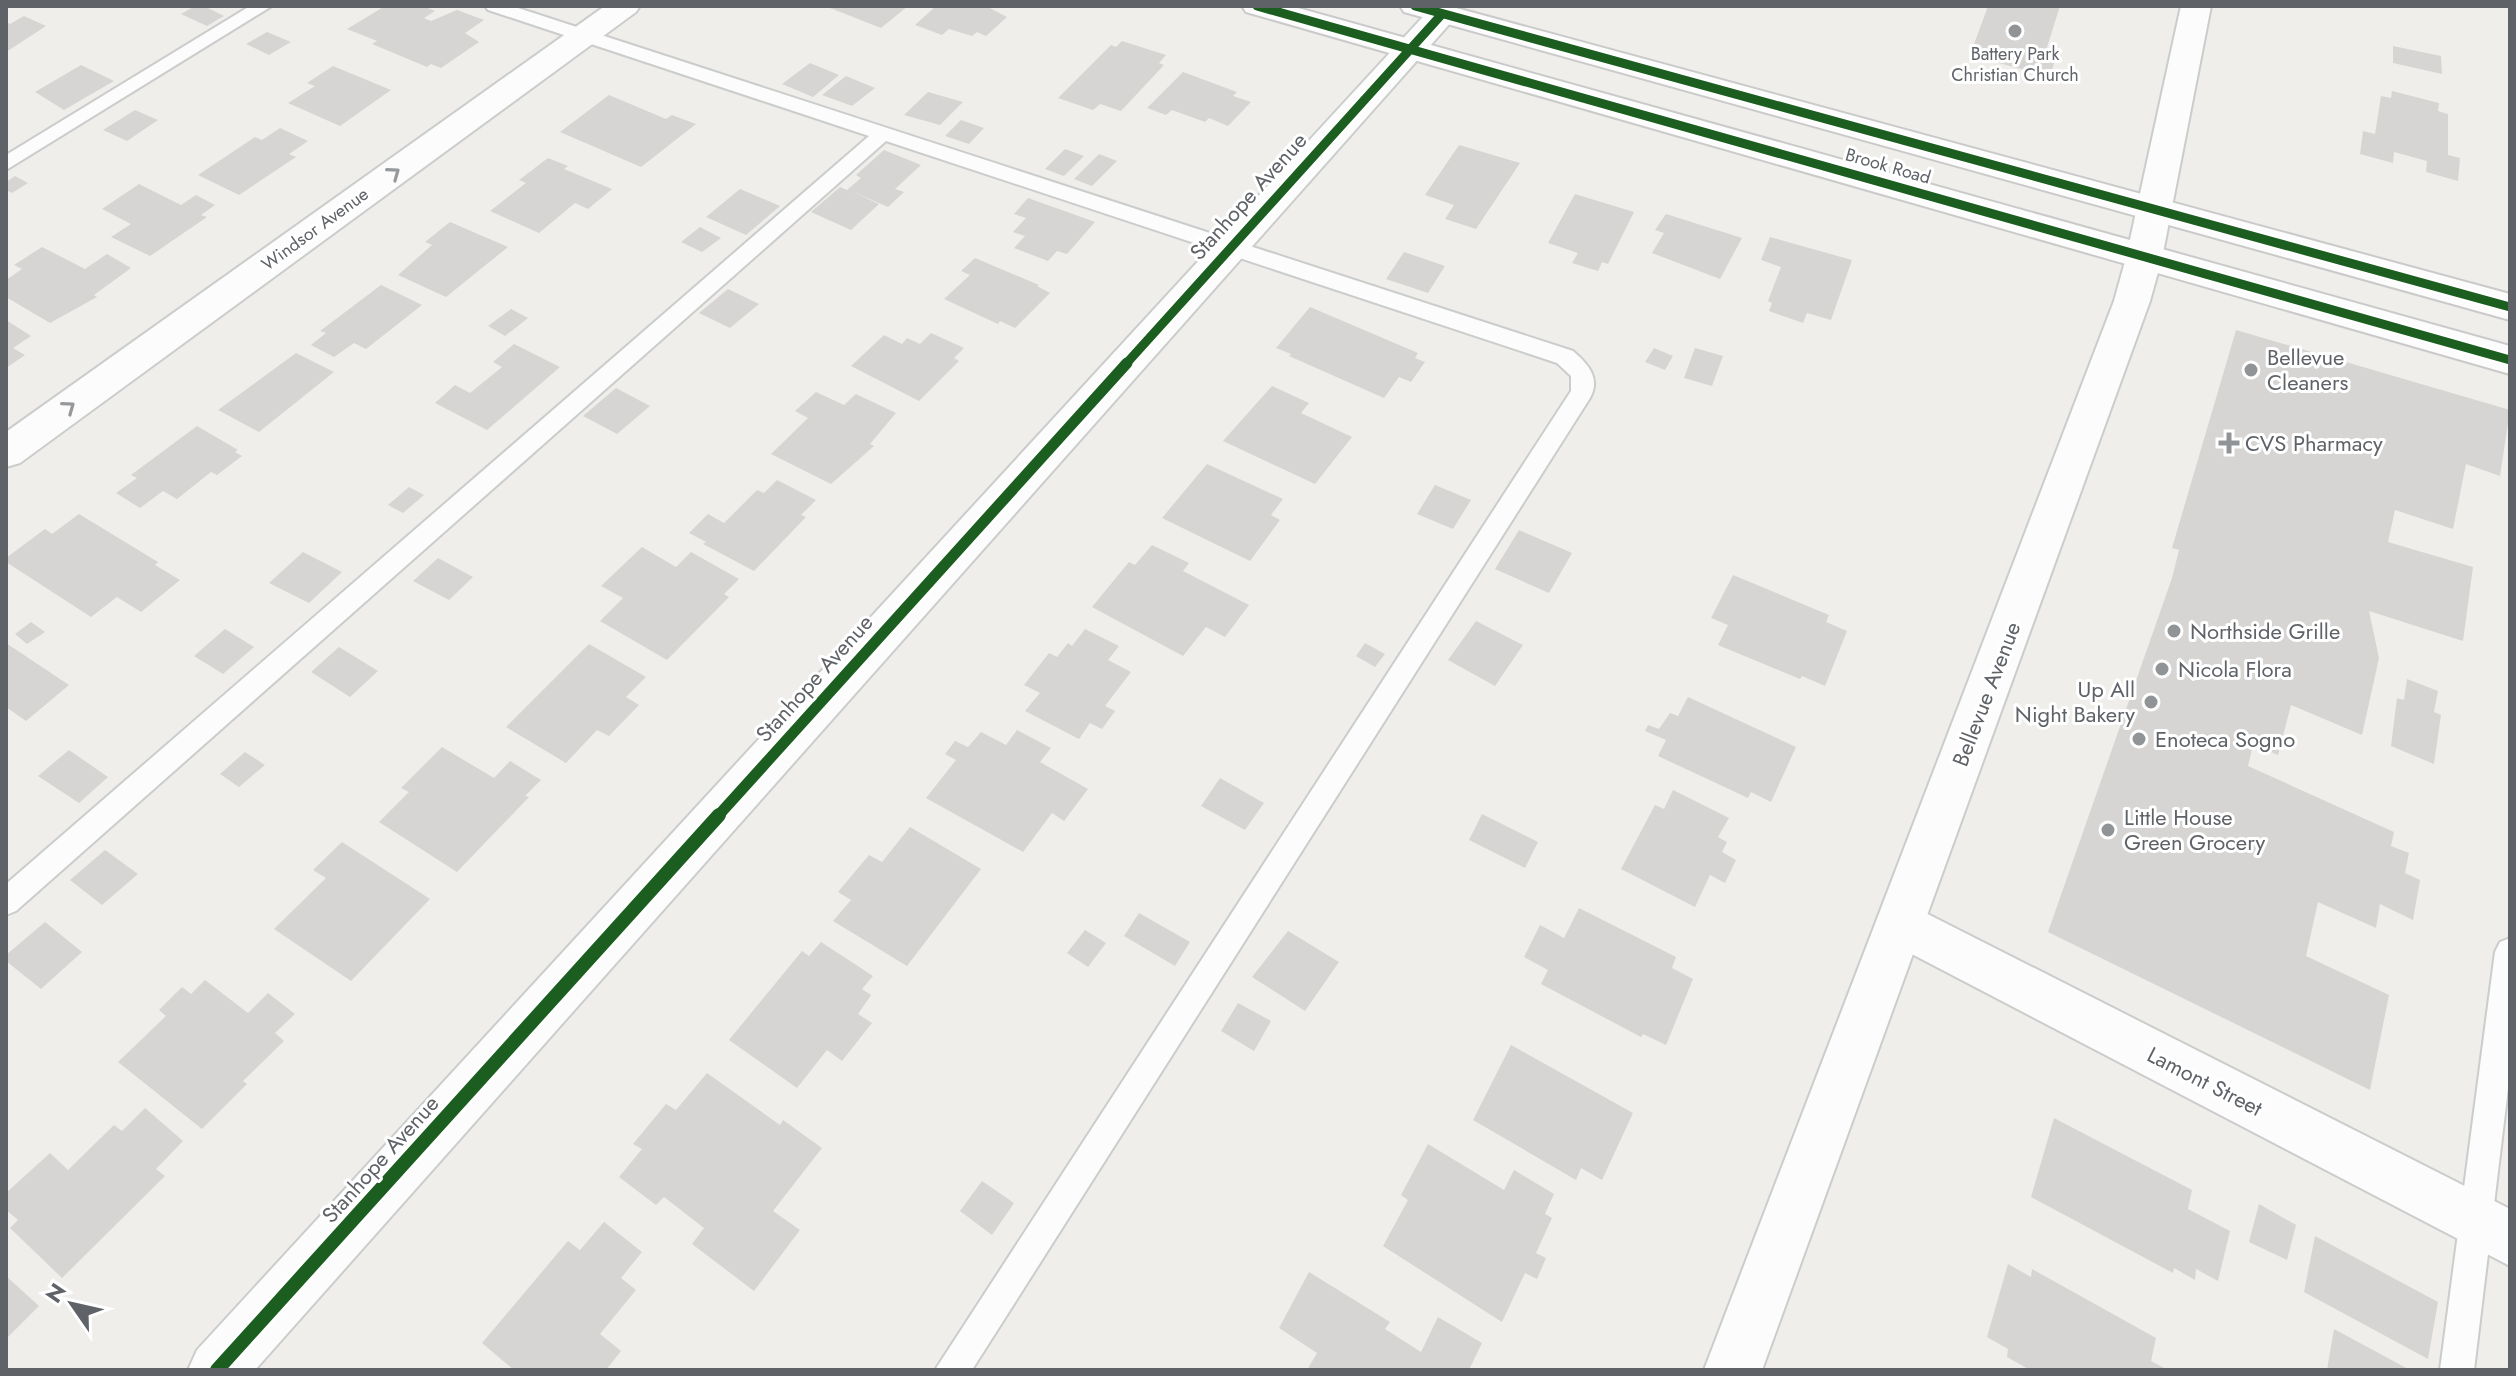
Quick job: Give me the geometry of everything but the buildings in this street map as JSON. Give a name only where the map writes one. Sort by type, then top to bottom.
[{"type":"street","name":"Windsor Avenue","points":[[6,452],[625,6]]},
{"type":"street","name":"Brook Road","points":[[1257,6],[2510,360]]},
{"type":"street","name":"Bellevue Avenue","points":[[1733,1370],[2132,301],[2155,208],[2196,6]]},
{"type":"street","name":"Brook Road","points":[[1428,10],[2510,307]]},
{"type":"street","name":"Stanhope Avenue","points":[[217,1370],[1410,49],[1428,10]]},
{"type":"street","name":"Lamont Street","points":[[1900,923],[2492,1229]]},
{"type":"lane","points":[[6,164],[263,6]]},
{"type":"lane","points":[[494,6],[1565,357],[1581,371],[1585,381],[1582,392],[952,1370]]},
{"type":"lane","points":[[6,902],[883,134]]},
{"type":"lane","points":[[2457,1370],[2492,1229],[2510,952]]},
{"type":"cycle path","points":[[1257,6],[2510,360]]},
{"type":"cycle path","points":[[1415,6],[2510,307]]},
{"type":"cycle path","points":[[217,1370],[1442,14]]},
{"type":"place","name":"Battery Park Christian Church","points":[[2015,31]]},
{"type":"place","name":"Bellevue Cleaners","points":[[2251,370]]},
{"type":"place","name":"CVS Pharmacy","points":[[2229,443]]},
{"type":"place","name":"Northside Grille","points":[[2174,631]]},
{"type":"place","name":"Nicola Flora","points":[[2162,669]]},
{"type":"place","name":"Up All Night Bakery","points":[[2151,702]]},
{"type":"place","name":"Enoteca Sogno","points":[[2139,739]]},
{"type":"place","name":"Little House Green Grocery","points":[[2108,830]]}]
